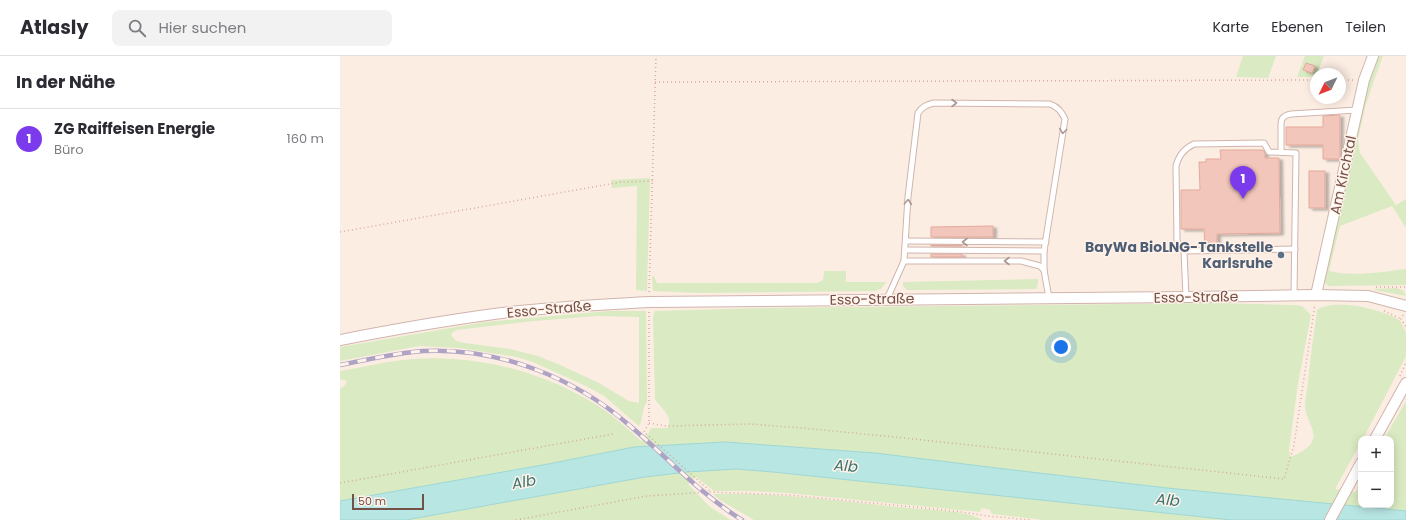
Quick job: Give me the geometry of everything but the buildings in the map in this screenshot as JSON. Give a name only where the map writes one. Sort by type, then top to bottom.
[{"type":"street","name":"Am Kirchtal","points":[[1316,295],[1364,80],[1374,56]]},
{"type":"street","name":"Esso-Straße","points":[[340,340],[442,321],[495,314],[570,306],[649,302],[1316,295],[1368,296],[1405,309]]},
{"type":"street","points":[[1377,436],[1406,383]]},
{"type":"street","points":[[1330,520],[1358,468]]},
{"type":"lane","points":[[887,299],[904,261],[906,250],[908,197],[918,113],[927,104],[934,103],[1050,104],[1061,111],[1065,119],[1044,251],[1044,270],[1049,298]]},
{"type":"lane","points":[[1281,152],[1281,120],[1284,116],[1291,114],[1357,110]]},
{"type":"lane","points":[[1186,297],[1184,251],[1177,241],[1176,166],[1178,156],[1186,148],[1194,144],[1264,143],[1269,152],[1296,153],[1294,295]]},
{"type":"lane","points":[[906,241],[1046,242]]},
{"type":"lane","points":[[1184,251],[1295,249]]},
{"type":"lane","points":[[906,250],[1044,251]]},
{"type":"lane","points":[[904,261],[1020,261],[1040,266],[1044,270]]},
{"type":"path","points":[[656,56],[649,302],[649,423],[644,432],[711,492]]},
{"type":"path","points":[[655,82],[1310,80]]},
{"type":"path","points":[[1346,80],[1364,80]]},
{"type":"path","points":[[340,232],[621,182],[653,180]]},
{"type":"path","points":[[649,423],[666,426],[750,424],[802,428],[1284,479],[1294,445],[1316,295]]},
{"type":"path","points":[[1405,309],[1401,319],[1406,327]]},
{"type":"path","points":[[340,483],[613,434]]},
{"type":"path","points":[[516,520],[647,496],[711,492],[789,495],[1031,520]]},
{"type":"green space","points":[[1243,56],[1276,56],[1268,78],[1236,77]]},
{"type":"green space","points":[[1305,56],[1324,56],[1319,68],[1310,68],[1310,77],[1297,77]]},
{"type":"green space","points":[[1378,56],[1383,56],[1365,108],[1358,140],[1360,153],[1396,205],[1406,199],[1406,228],[1392,206],[1340,226],[1329,271],[1358,274],[1406,269],[1406,285],[1328,286],[1324,281],[1369,79]]},
{"type":"green space","points":[[650,178],[647,291],[636,290],[637,186],[612,188],[611,180]]},
{"type":"green space","points":[[824,271],[846,271],[846,282],[886,282],[881,289],[875,291],[699,293],[653,291],[652,277],[654,276],[657,283],[817,283],[823,280]]},
{"type":"green space","points":[[1038,279],[1036,289],[907,290],[903,286],[903,282]]},
{"type":"green space","points":[[1397,288],[1404,291],[1406,296],[1374,290],[1374,289]]},
{"type":"green space","points":[[1217,303],[1302,306],[1311,315],[1298,383],[1289,450],[1290,457],[1307,448],[1312,442],[1314,436],[1305,404],[1317,310],[1335,305],[1359,306],[1393,317],[1400,321],[1406,333],[1406,356],[1365,436],[1358,436],[1358,447],[1335,489],[1356,492],[1358,488],[1358,506],[1167,488],[875,453],[725,442],[634,447],[340,501],[340,389],[347,381],[340,379],[340,371],[412,359],[437,358],[488,363],[513,369],[561,386],[606,411],[641,441],[648,434],[651,428],[668,428],[669,423],[666,412],[655,399],[653,317],[655,311],[762,308]]},
{"type":"green space","points":[[609,311],[646,311],[647,402],[639,426],[604,396],[586,386],[533,362],[517,357],[459,348],[419,346],[340,361],[340,347],[485,322]],"holes":[[[597,316],[639,317],[639,403],[629,401],[597,382],[538,356],[510,349],[456,341],[451,335],[457,330],[534,321]]]},
{"type":"green space","points":[[1406,401],[1406,511],[1375,508],[1394,508],[1394,436],[1386,436]]},
{"type":"green space","points":[[736,469],[1232,520],[1044,520],[992,514],[990,510],[984,508],[981,509],[980,512],[787,493],[714,491],[696,477],[688,484],[710,507],[731,520],[406,520],[645,477],[687,472]]},
{"type":"green space","points":[[713,494],[762,494],[837,500],[958,512],[982,520],[754,520],[720,500]]},
{"type":"water","name":"Alb","points":[[725,442],[875,453],[1167,488],[1358,506],[1358,508],[1406,511],[1406,520],[1232,520],[736,469],[687,472],[645,477],[406,520],[340,520],[340,501],[634,447]]},
{"type":"railway","points":[[340,365],[413,352],[451,351],[479,354],[533,368],[559,379],[607,408],[643,437],[712,499],[742,520]]},
{"type":"place","name":"ZG Raiffeisen Energie","points":[[1243,199]]},
{"type":"place","name":"BayWa BioLNG-Tankstelle Karlsruhe","points":[[1281,255]]}]
